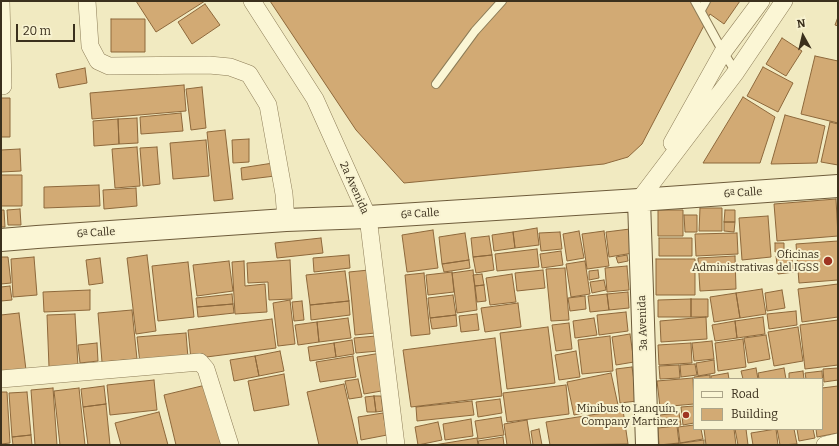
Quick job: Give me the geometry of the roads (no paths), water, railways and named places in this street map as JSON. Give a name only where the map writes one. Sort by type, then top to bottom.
[{"type":"main road","name":"6ª Calle","points":[[1,240],[286,220],[368,217],[838,186]]},
{"type":"main road","name":"3a Avenida","points":[[639,200],[647,445]]},
{"type":"street","points":[[1,1],[3,86]]},
{"type":"street","points":[[87,1],[90,46],[98,61],[109,66],[216,66],[230,67],[249,74],[268,106],[284,194],[286,220]]},
{"type":"street","name":"2a Avenida","points":[[252,1],[315,99],[368,217],[396,445]]},
{"type":"street","points":[[639,200],[723,52],[761,1]]},
{"type":"street","points":[[639,200],[736,72],[784,1]]},
{"type":"street","points":[[1,379],[200,362],[206,369],[230,445]]},
{"type":"street","points":[[825,445],[838,442]]},
{"type":"lane","points":[[436,84],[476,31],[502,1]]},
{"type":"lane","points":[[695,1],[723,52],[736,72]]},
{"type":"lane","points":[[701,10],[706,1]]},
{"type":"place","name":"Oficinas Administrativas del IGSS","points":[[828,261]]},
{"type":"place","name":"Minibus to Lanquín, Company Martinez","points":[[686,415]]}]
